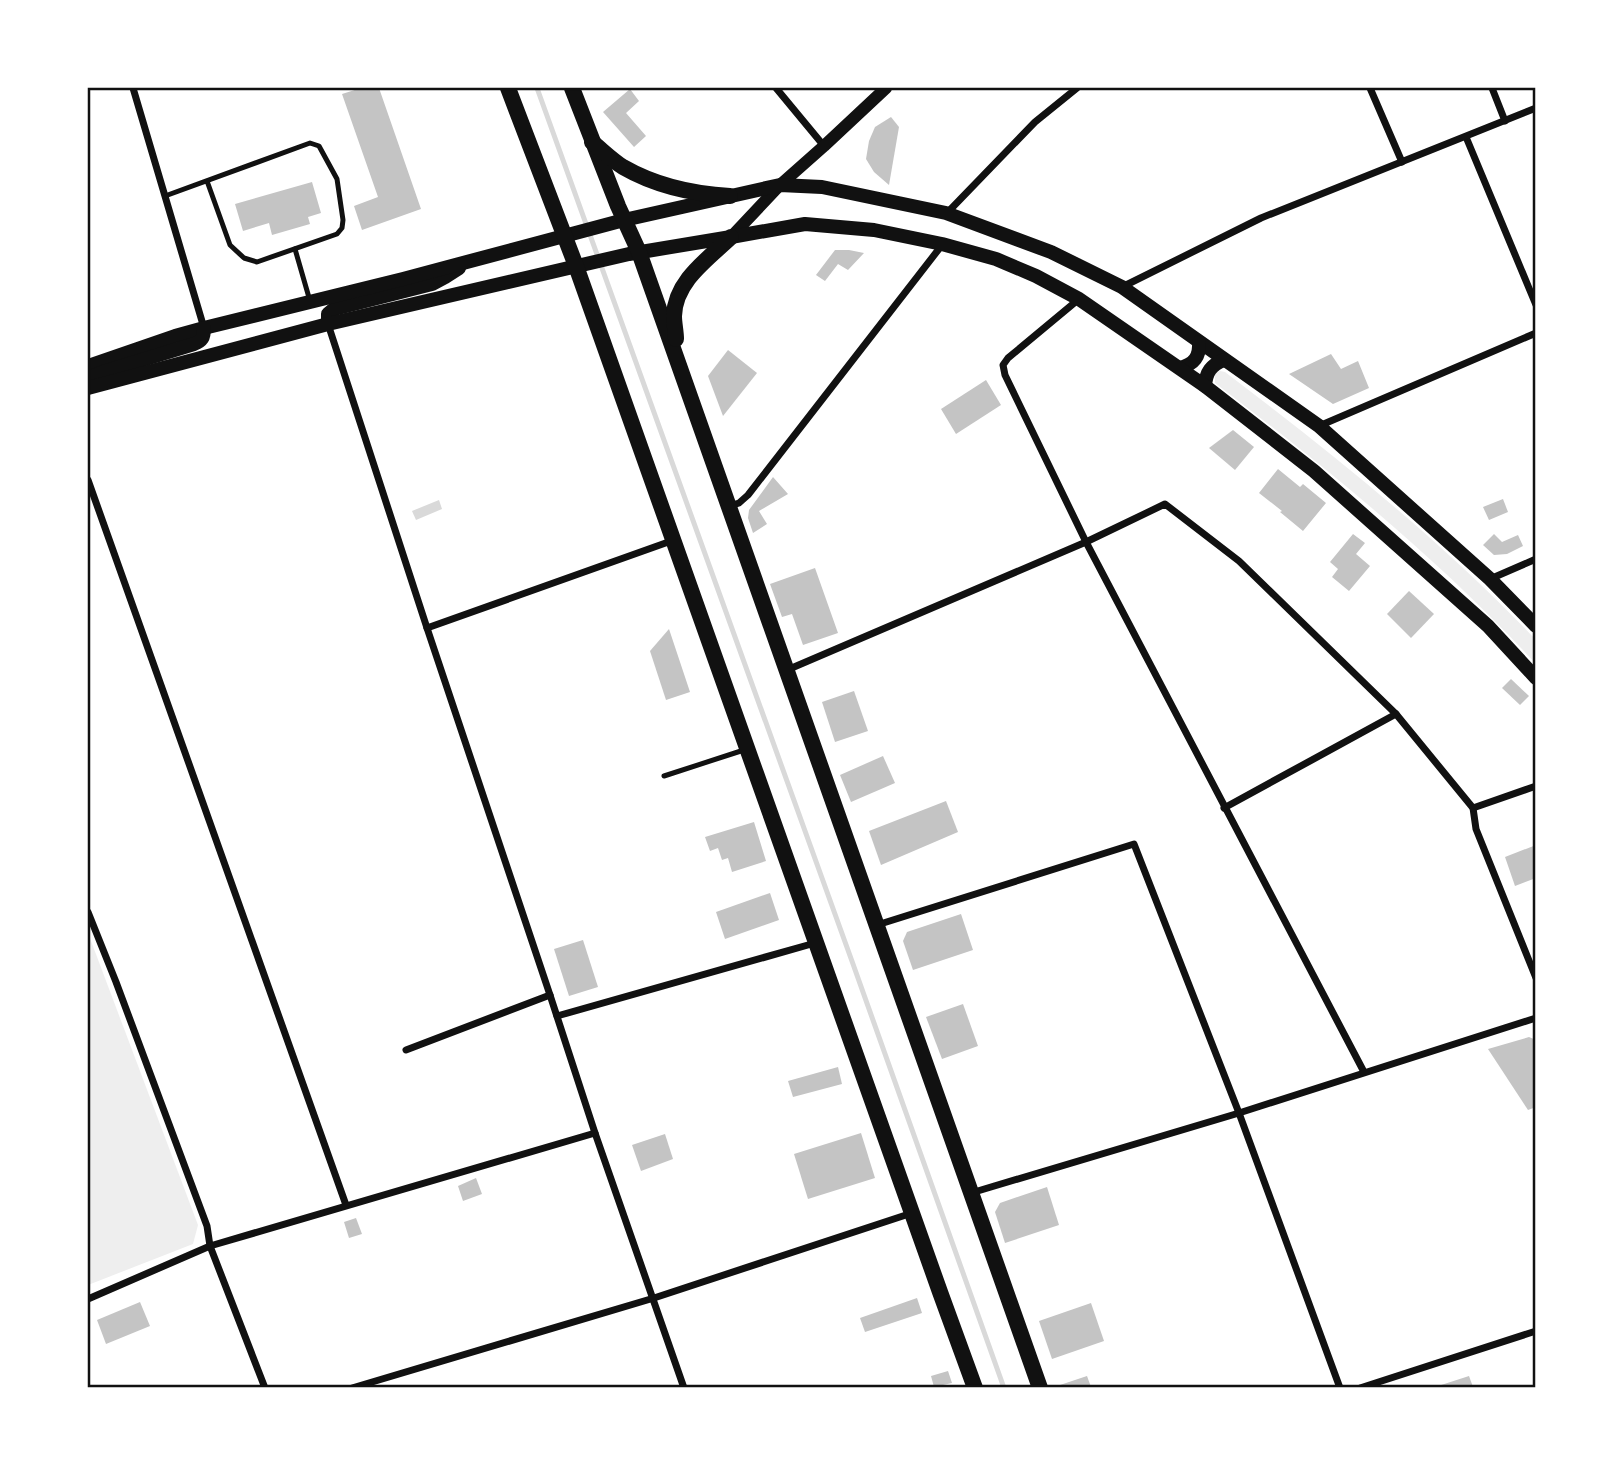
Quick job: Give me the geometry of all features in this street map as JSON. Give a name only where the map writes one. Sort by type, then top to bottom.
[{"type":"main road","points":[[508,88],[580,265],[747,748],[975,1388]]},
{"type":"main road","points":[[572,88],[621,221],[679,365],[1040,1388]]},
{"type":"main road","points":[[591,141],[622,166],[657,183],[701,195],[730,196]]},
{"type":"main road","points":[[91,366],[204,328],[621,221],[780,185],[822,187],[946,213],[1052,252],[1122,287],[1319,426],[1490,579],[1535,626]]},
{"type":"main road","points":[[88,388],[328,324],[634,253],[805,223],[874,230],[942,244],[996,260],[1036,276],[1079,299],[1205,386],[1314,471],[1488,626],[1535,678]]},
{"type":"main road","points":[[679,365],[674,315],[679,293],[690,276],[731,237]]},
{"type":"main road","points":[[328,324],[328,314],[334,309],[437,282],[465,262]]},
{"type":"main road","points":[[88,378],[201,341],[204,328]]},
{"type":"main road","points":[[1180,368],[1189,366],[1196,360],[1199,342]]},
{"type":"main road","points":[[1205,386],[1209,369],[1224,360]]},
{"type":"street","points":[[133,88],[204,328]]},
{"type":"street","points":[[776,88],[824,146]]},
{"type":"street","points":[[731,237],[780,185],[886,88]]},
{"type":"street","points":[[946,213],[1035,122],[1077,88]]},
{"type":"street","points":[[1370,88],[1402,162]]},
{"type":"street","points":[[1492,88],[1505,121]]},
{"type":"street","points":[[1122,287],[1261,218],[1535,108]]},
{"type":"street","points":[[1466,137],[1535,305]]},
{"type":"street","points":[[729,507],[748,495],[942,244]]},
{"type":"street","points":[[1079,299],[1008,358],[1003,365],[1005,375],[1086,541],[1364,1072]]},
{"type":"street","points":[[328,324],[595,1133],[684,1388]]},
{"type":"street","points":[[1319,426],[1535,333]]},
{"type":"street","points":[[88,480],[346,1205]]},
{"type":"street","points":[[786,670],[1086,541],[1165,504],[1239,561],[1396,714],[1473,808],[1476,829],[1535,978]]},
{"type":"street","points":[[427,628],[674,540]]},
{"type":"street","points":[[1490,579],[1535,559]]},
{"type":"street","points":[[1224,807],[1396,714]]},
{"type":"street","points":[[1473,808],[1535,786]]},
{"type":"street","points":[[877,925],[1134,844],[1239,1112],[1340,1388]]},
{"type":"street","points":[[88,912],[265,1388]]},
{"type":"street","points":[[557,1016],[816,942]]},
{"type":"street","points":[[406,1050],[550,995]]},
{"type":"street","points":[[971,1193],[1535,1018]]},
{"type":"street","points":[[88,1299],[210,1245],[595,1133]]},
{"type":"street","points":[[352,1388],[654,1298],[912,1213]]},
{"type":"street","points":[[1360,1388],[1535,1331]]},
{"type":"lane","points":[[165,197],[207,181],[310,143],[318,146],[337,179],[342,228],[337,234],[257,262],[244,258],[230,246],[207,181]]},
{"type":"lane","points":[[295,249],[310,301]]},
{"type":"lane","points":[[664,776],[747,748]]},
{"type":"shaded area","points":[[1225,372],[1346,467],[1462,567],[1535,639],[1535,663],[1460,587],[1381,516],[1215,383],[1215,373]]},
{"type":"shaded area","points":[[439,500],[442,509],[416,520],[412,511]]},
{"type":"shaded area","points":[[88,933],[198,1225],[193,1244],[88,1285]]},
{"type":"building","points":[[361,88],[379,88],[421,209],[362,230],[354,206],[378,197],[342,94]]},
{"type":"building","points":[[630,89],[639,101],[626,113],[646,136],[634,147],[603,112]]},
{"type":"building","points":[[891,117],[899,127],[889,185],[874,172],[866,159],[875,127]]},
{"type":"building","points":[[312,182],[321,213],[308,217],[310,224],[272,235],[269,223],[243,231],[235,204]]},
{"type":"building","points":[[835,250],[864,253],[848,270],[838,264],[825,281],[816,275]]},
{"type":"building","points":[[728,350],[757,373],[723,416],[708,376]]},
{"type":"building","points":[[1331,354],[1341,369],[1358,361],[1369,388],[1333,404],[1289,374]]},
{"type":"building","points":[[986,380],[1001,405],[956,434],[941,409]]},
{"type":"building","points":[[1233,430],[1254,447],[1235,470],[1209,448]]},
{"type":"building","points":[[1278,469],[1300,487],[1303,484],[1326,503],[1303,531],[1259,493]]},
{"type":"building","points":[[773,477],[788,494],[759,511],[767,524],[753,533],[748,518],[749,510]]},
{"type":"building","points":[[1503,499],[1508,512],[1489,520],[1483,507]]},
{"type":"building","points":[[1353,534],[1365,543],[1356,554],[1370,566],[1349,591],[1332,577],[1338,569],[1330,562]]},
{"type":"building","points":[[1494,534],[1502,542],[1518,535],[1523,546],[1507,554],[1494,555],[1483,545]]},
{"type":"building","points":[[815,568],[838,633],[803,645],[792,614],[782,617],[770,584]]},
{"type":"building","points":[[1409,591],[1434,614],[1411,638],[1387,614]]},
{"type":"building","points":[[669,629],[690,692],[666,700],[650,651]]},
{"type":"building","points":[[1511,679],[1529,696],[1520,705],[1502,688]]},
{"type":"building","points":[[854,691],[868,731],[835,742],[822,702]]},
{"type":"building","points":[[883,756],[895,783],[851,802],[840,775]]},
{"type":"building","points":[[946,801],[958,832],[881,865],[869,831]]},
{"type":"building","points":[[754,822],[766,861],[732,872],[728,858],[722,860],[718,848],[710,851],[705,837]]},
{"type":"building","points":[[1536,845],[1536,878],[1515,886],[1505,857]]},
{"type":"building","points":[[770,893],[779,920],[725,939],[716,912]]},
{"type":"building","points":[[961,914],[973,950],[913,970],[903,941],[907,932]]},
{"type":"building","points":[[583,940],[598,987],[569,996],[554,949]]},
{"type":"building","points":[[963,1004],[978,1046],[942,1059],[926,1017]]},
{"type":"building","points":[[1529,1037],[1536,1040],[1536,1107],[1528,1110],[1488,1049]]},
{"type":"building","points":[[838,1067],[842,1084],[793,1097],[788,1081]]},
{"type":"building","points":[[861,1133],[875,1178],[808,1199],[794,1154]]},
{"type":"building","points":[[665,1134],[673,1159],[641,1171],[632,1145]]},
{"type":"building","points":[[476,1178],[482,1194],[463,1201],[458,1186]]},
{"type":"building","points":[[1047,1187],[1059,1225],[1005,1243],[995,1212],[1000,1203]]},
{"type":"building","points":[[356,1218],[362,1234],[349,1238],[344,1222]]},
{"type":"building","points":[[917,1298],[922,1313],[865,1332],[860,1318]]},
{"type":"building","points":[[140,1302],[150,1326],[106,1344],[97,1320]]},
{"type":"building","points":[[1091,1303],[1104,1341],[1052,1359],[1039,1321]]},
{"type":"building","points":[[948,1371],[952,1383],[934,1387],[931,1376]]},
{"type":"building","points":[[1087,1376],[1091,1387],[1060,1385]]},
{"type":"building","points":[[1469,1376],[1473,1387],[1435,1387]]},
{"type":"waterway","points":[[537,88],[1004,1388]]}]
